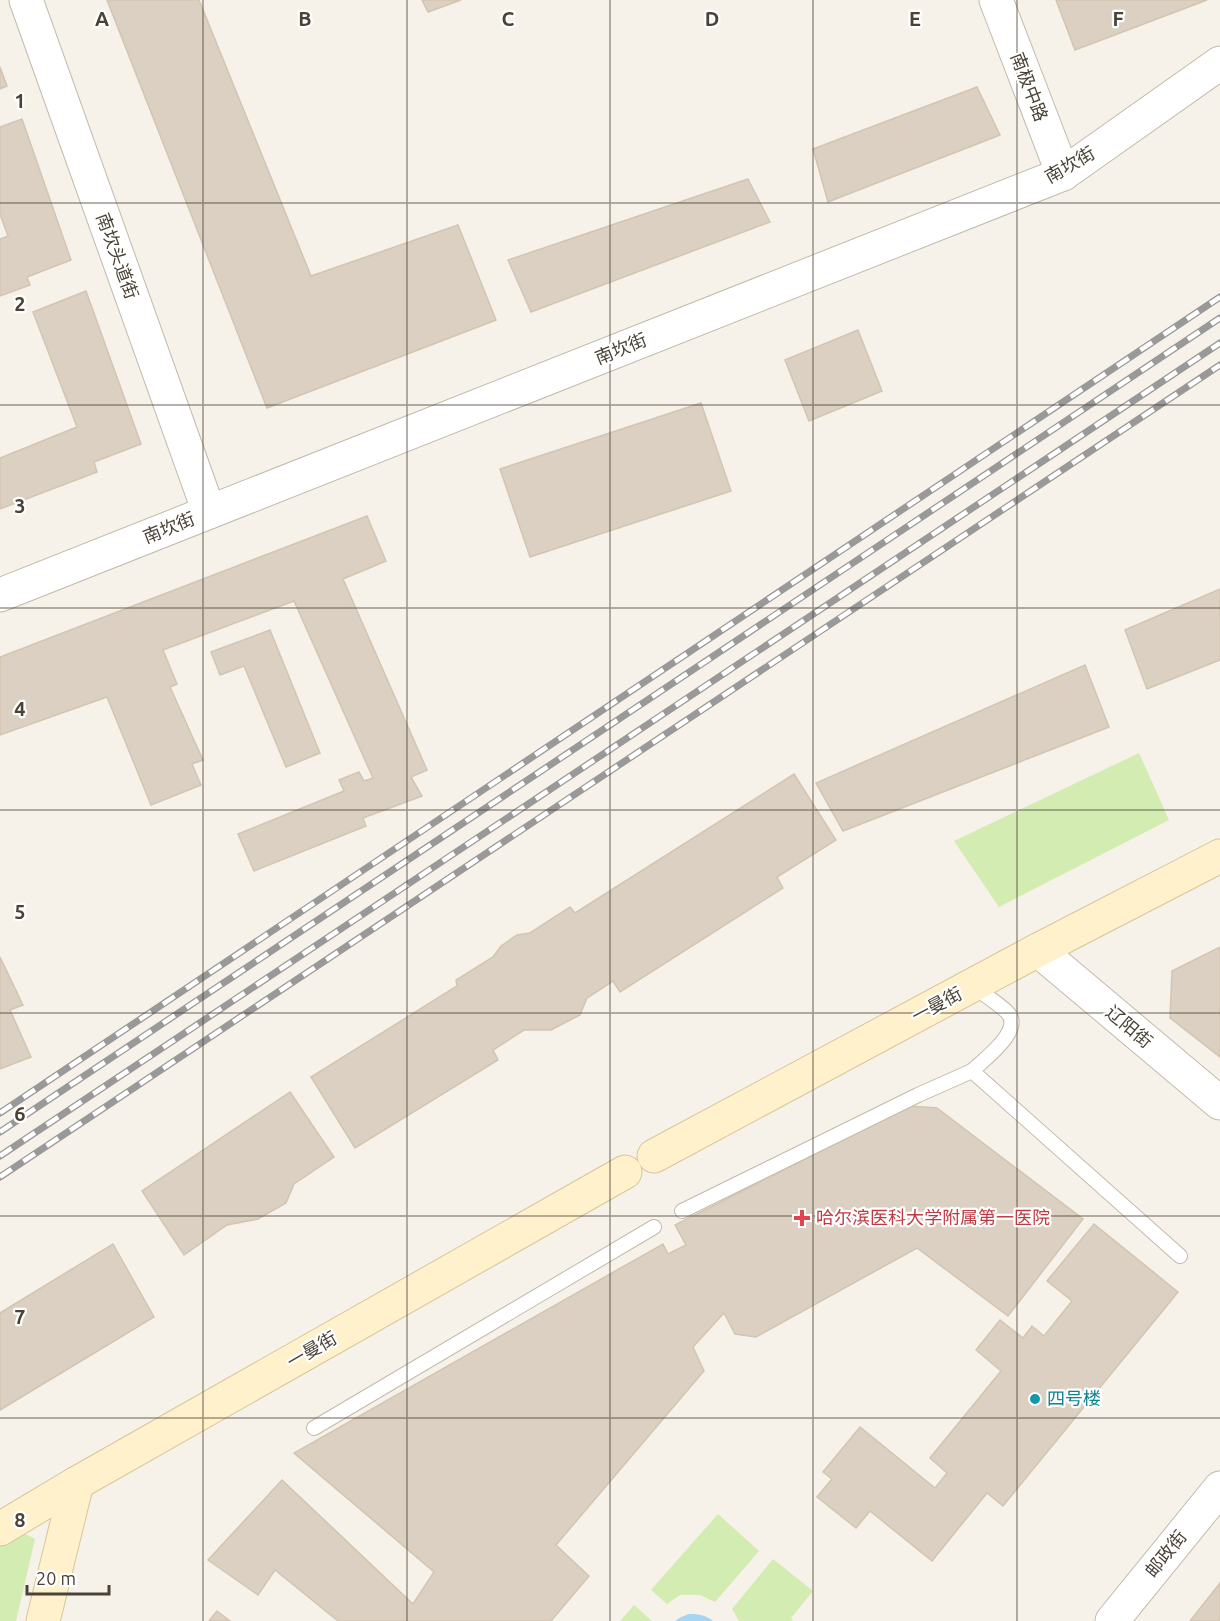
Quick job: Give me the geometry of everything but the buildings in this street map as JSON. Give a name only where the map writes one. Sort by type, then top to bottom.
[{"type":"main road","name":"一曼街","points":[[654,1156],[1038,950],[1220,856]]},
{"type":"main road","name":"一曼街","points":[[0,1529],[66,1489],[625,1172]]},
{"type":"main road","points":[[25,1621],[66,1489]]},
{"type":"main road","points":[[43,1621],[66,1489]]},
{"type":"street","name":"南坎头道街","points":[[26,0],[209,512]]},
{"type":"street","name":"南极中路","points":[[996,0],[1063,174]]},
{"type":"street","name":"南坎街","points":[[0,595],[1063,174],[1220,63]]},
{"type":"street","name":"辽阳街","points":[[1038,950],[1220,1103]]},
{"type":"street","name":"邮政街","points":[[1112,1621],[1220,1488]]},
{"type":"lane","points":[[682,1211],[918,1095],[972,1071],[1008,1036],[1012,1025],[1009,1014],[973,986]]},
{"type":"lane","points":[[972,1071],[1180,1256]]},
{"type":"lane","points":[[314,1428],[654,1227]]},
{"type":"green space","points":[[1139,753],[1169,820],[999,907],[954,841]]},
{"type":"green space","points":[[718,1514],[759,1551],[715,1602],[700,1595],[680,1595],[667,1604],[651,1590]]},
{"type":"green space","points":[[21,1532],[35,1539],[16,1621],[0,1621],[0,1545]]},
{"type":"green space","points":[[773,1559],[813,1591],[791,1618],[793,1621],[739,1621],[732,1609]]},
{"type":"green space","points":[[634,1605],[652,1621],[620,1621]]},
{"type":"water","points":[[689,1614],[702,1615],[713,1621],[675,1621]]},
{"type":"railway","points":[[0,1113],[1220,297]]},
{"type":"railway","points":[[0,1132],[1220,318]]},
{"type":"railway","points":[[0,1156],[1220,343]]},
{"type":"railway","points":[[0,1177],[1220,365]]},
{"type":"place","name":"哈尔滨医科大学附属第一医院","points":[[802,1218]]},
{"type":"place","name":"四号楼","points":[[1035,1399]]}]
